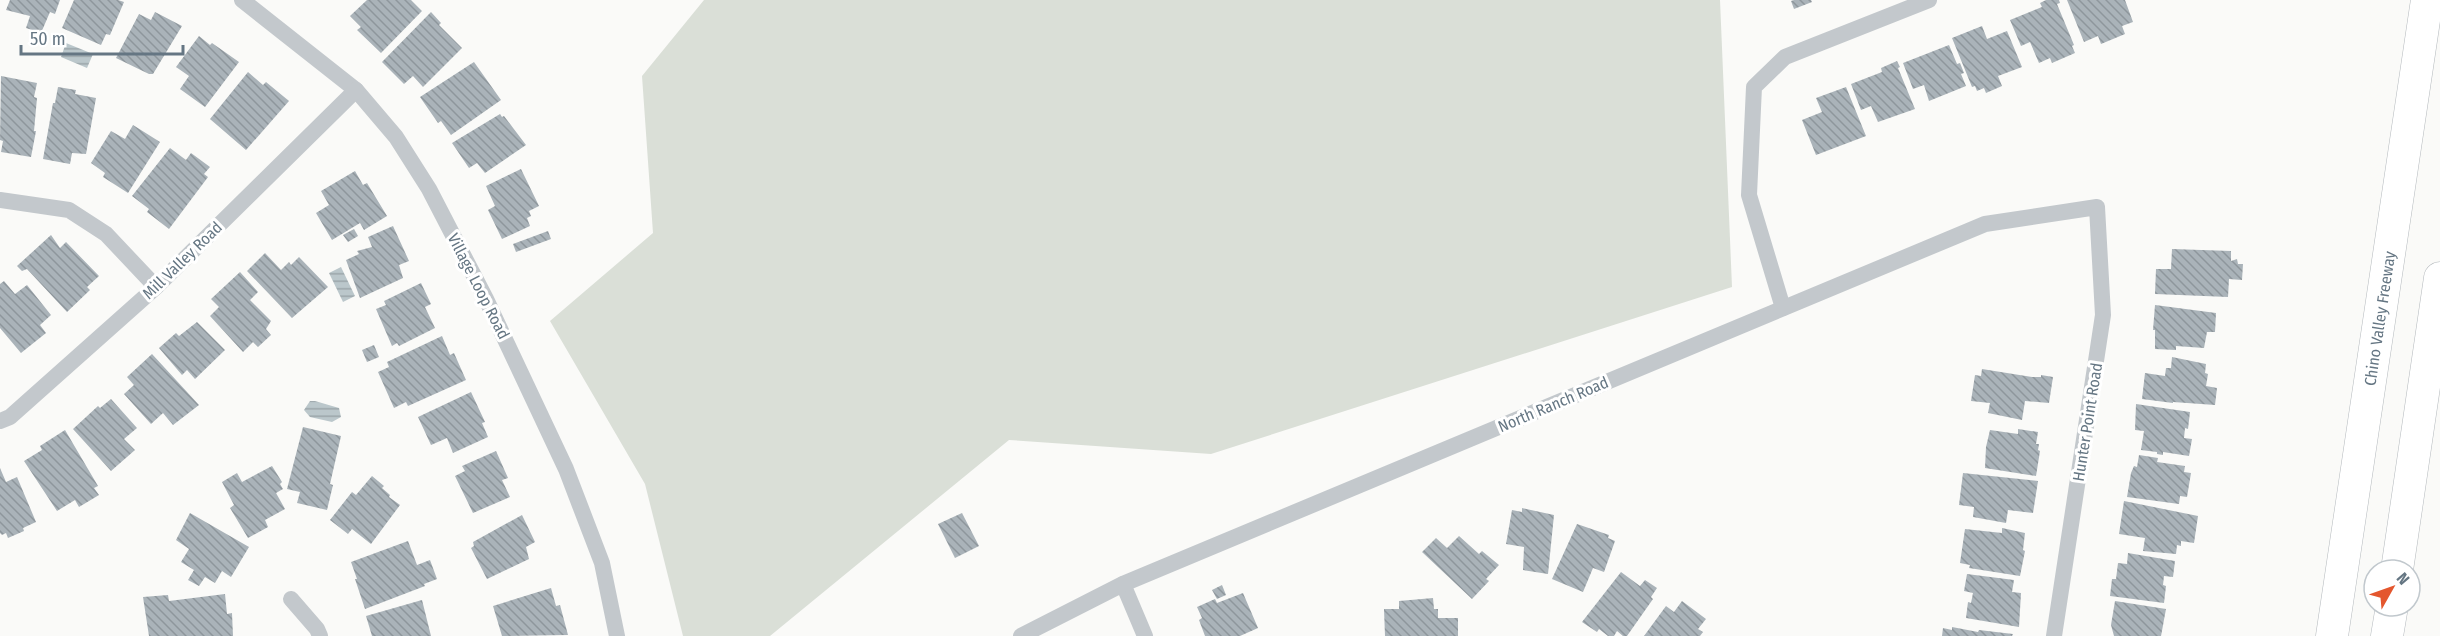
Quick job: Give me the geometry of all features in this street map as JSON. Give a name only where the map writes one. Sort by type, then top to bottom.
[{"type":"highway","name":"Chino Valley Freeway","points":[[2332,636],[2427,0]]},
{"type":"highway","points":[[2399,558],[2440,278]]},
{"type":"highway","points":[[2387,636],[2390,618]]},
{"type":"street","name":"Village Loop Road","points":[[242,0],[356,90],[396,137],[429,189],[486,299],[566,468],[602,563],[617,636]]},
{"type":"street","points":[[1783,308],[1749,195],[1754,87],[1785,57],[1929,0]]},
{"type":"street","name":"Mill Valley Road","points":[[0,421],[10,417],[156,287],[356,90]]},
{"type":"street","points":[[0,200],[69,210],[106,234],[156,287]]},
{"type":"street","name":"North Ranch Road","points":[[1021,636],[1123,584],[1985,224],[2097,207]]},
{"type":"street","name":"Hunter Point Road","points":[[2054,636],[2103,315],[2097,207]]},
{"type":"street","points":[[1123,584],[1145,636]]},
{"type":"street","points":[[291,599],[317,629],[320,636]]},
{"type":"shaded area","points":[[704,0],[1720,0],[1732,287],[1211,454],[1009,440],[770,636],[683,636],[645,484],[550,321],[653,233],[642,76]]},
{"type":"shaded area","points":[[66,43],[93,54],[87,68],[61,57]]},
{"type":"shaded area","points":[[341,267],[355,296],[343,302],[329,273]]},
{"type":"shaded area","points":[[310,401],[339,408],[341,417],[332,422],[310,417],[304,410]]},
{"type":"building","points":[[10,0],[60,0],[55,14],[50,12],[41,33],[26,28],[30,16],[6,10]]},
{"type":"building","points":[[74,0],[124,2],[110,35],[106,34],[101,45],[62,28]]},
{"type":"building","points":[[367,0],[411,0],[422,11],[381,53],[357,30],[361,27],[350,16]]},
{"type":"building","points":[[1811,0],[1812,2],[1794,9],[1791,1]]},
{"type":"building","points":[[2046,0],[2059,0],[2060,3],[2057,4],[2074,45],[2072,46],[2075,53],[2052,63],[2050,58],[2039,63],[2030,42],[2021,46],[2010,20],[2042,7],[2040,3]]},
{"type":"building","points":[[2067,0],[2125,0],[2133,22],[2122,26],[2125,34],[2101,44],[2098,36],[2084,42]]},
{"type":"building","points":[[155,12],[182,26],[153,74],[149,74],[116,58],[139,14],[151,20]]},
{"type":"building","points":[[431,12],[441,23],[439,25],[462,48],[423,87],[413,76],[404,84],[382,62]]},
{"type":"building","points":[[1982,26],[1987,39],[2007,31],[2022,67],[1998,76],[2002,86],[1986,93],[1984,88],[1977,91],[1975,86],[1972,87],[1952,38]]},
{"type":"building","points":[[199,36],[239,62],[205,107],[180,89],[189,76],[176,67]]},
{"type":"building","points":[[1949,45],[1957,64],[1960,63],[1964,73],[1961,74],[1966,86],[1929,101],[1924,85],[1913,89],[1903,63]]},
{"type":"building","points":[[1897,61],[1915,109],[1878,122],[1871,106],[1861,110],[1851,84],[1882,72],[1881,68]]},
{"type":"building","points":[[474,62],[501,100],[451,135],[441,121],[438,123],[420,97]]},
{"type":"building","points":[[248,72],[263,85],[266,82],[289,101],[246,150],[210,119]]},
{"type":"building","points":[[1,76],[37,83],[34,97],[37,98],[34,131],[36,131],[31,157],[1,152],[3,141],[0,140]]},
{"type":"building","points":[[58,87],[76,90],[75,94],[96,98],[86,154],[72,153],[70,164],[43,159]]},
{"type":"building","points":[[1846,87],[1866,136],[1816,155],[1802,120],[1822,112],[1816,98]]},
{"type":"building","points":[[500,114],[526,145],[485,173],[477,163],[469,168],[452,143]]},
{"type":"building","points":[[133,125],[160,142],[128,193],[103,177],[105,173],[91,163],[111,131],[125,139]]},
{"type":"building","points":[[170,148],[186,160],[191,153],[210,167],[204,174],[208,177],[169,229],[147,212],[149,209],[132,196]]},
{"type":"building","points":[[521,169],[539,206],[529,211],[531,216],[527,218],[530,226],[502,239],[488,210],[495,206],[486,186]]},
{"type":"building","points":[[355,171],[363,185],[367,183],[387,216],[364,230],[360,223],[332,240],[316,213],[329,205],[321,191]]},
{"type":"building","points":[[393,226],[409,261],[399,265],[403,278],[360,298],[346,260],[359,254],[357,251],[372,247],[368,237]]},
{"type":"building","points":[[354,229],[358,236],[348,242],[343,235]]},
{"type":"building","points":[[548,231],[551,239],[516,252],[513,244]]},
{"type":"building","points":[[51,235],[60,248],[66,242],[99,276],[87,287],[90,290],[67,312],[27,269],[22,271],[17,266]]},
{"type":"building","points":[[2172,249],[2231,251],[2231,261],[2237,259],[2238,264],[2243,264],[2242,280],[2229,279],[2228,297],[2155,294],[2156,269],[2171,269]]},
{"type":"building","points":[[265,253],[281,270],[289,262],[291,265],[299,257],[328,287],[292,318],[247,271]]},
{"type":"building","points":[[240,272],[258,292],[250,300],[271,321],[266,329],[271,335],[258,347],[253,342],[243,352],[210,316],[219,307],[211,299]]},
{"type":"building","points":[[4,281],[15,294],[27,285],[51,315],[40,325],[46,333],[21,353],[0,328],[0,284]]},
{"type":"building","points":[[421,283],[431,304],[425,307],[435,328],[399,346],[397,343],[392,346],[376,309],[386,305],[384,301]]},
{"type":"building","points":[[2155,305],[2216,313],[2215,332],[2207,332],[2204,348],[2176,346],[2176,350],[2155,349],[2155,330],[2153,330]]},
{"type":"building","points":[[197,322],[225,350],[195,379],[187,370],[182,375],[159,348],[176,333],[179,336]]},
{"type":"building","points":[[442,336],[450,355],[454,353],[466,380],[408,406],[406,402],[394,408],[378,372],[389,367],[387,362]]},
{"type":"building","points":[[374,345],[379,357],[367,362],[362,350]]},
{"type":"building","points":[[152,354],[199,405],[173,425],[163,413],[151,424],[124,394],[134,385],[127,377]]},
{"type":"building","points":[[2172,357],[2206,364],[2205,373],[2208,374],[2206,386],[2217,388],[2215,405],[2142,399],[2145,373],[2165,376],[2166,368],[2171,368]]},
{"type":"building","points":[[1982,369],[2032,377],[2041,377],[2041,375],[2053,377],[2049,403],[2025,401],[2022,420],[1988,413],[1990,403],[1971,401],[1975,375],[1981,376]]},
{"type":"building","points":[[471,392],[485,422],[482,423],[488,437],[453,453],[447,438],[431,445],[418,417]]},
{"type":"building","points":[[111,399],[137,428],[124,439],[135,450],[111,471],[73,429],[98,406],[100,408]]},
{"type":"building","points":[[2136,404],[2190,412],[2188,429],[2185,428],[2184,438],[2192,439],[2189,456],[2163,452],[2163,455],[2141,450],[2144,431],[2135,430]]},
{"type":"building","points":[[303,427],[341,436],[330,484],[333,485],[327,510],[297,503],[300,492],[287,489]]},
{"type":"building","points":[[2018,429],[2038,432],[2036,444],[2039,444],[2038,450],[2040,451],[2036,476],[1985,468],[1990,430],[2018,434]]},
{"type":"building","points":[[65,430],[98,486],[94,488],[99,495],[79,507],[75,500],[57,511],[24,461],[42,450],[40,446]]},
{"type":"building","points":[[496,451],[508,478],[502,480],[510,497],[473,513],[455,476],[465,471],[462,466]]},
{"type":"building","points":[[2139,455],[2158,458],[2157,462],[2185,466],[2184,472],[2191,473],[2187,497],[2180,496],[2179,504],[2127,497],[2131,473],[2134,466],[2137,467]]},
{"type":"building","points":[[272,466],[282,482],[280,484],[283,489],[276,493],[285,509],[265,520],[268,527],[248,538],[230,508],[234,505],[222,482],[237,473],[242,482]]},
{"type":"building","points":[[0,468],[6,482],[17,477],[36,522],[23,528],[24,531],[8,538],[6,533],[2,535],[0,533]]},
{"type":"building","points":[[1963,473],[2038,481],[2033,513],[2008,510],[2006,523],[1973,517],[1974,507],[1959,505]]},
{"type":"building","points":[[372,476],[384,486],[382,488],[390,495],[389,497],[400,505],[371,544],[352,529],[348,534],[330,520],[352,492],[356,495]]},
{"type":"building","points":[[2124,501],[2198,516],[2194,543],[2181,541],[2181,546],[2177,545],[2176,554],[2143,551],[2145,538],[2119,534]]},
{"type":"building","points":[[1522,508],[1554,515],[1548,574],[1523,570],[1524,547],[1506,544],[1512,510],[1522,512]]},
{"type":"building","points":[[190,513],[249,547],[231,577],[222,571],[215,583],[205,577],[199,586],[188,580],[194,570],[181,562],[189,549],[176,540]]},
{"type":"building","points":[[962,513],[979,546],[955,558],[938,524]]},
{"type":"building","points":[[522,515],[535,542],[526,547],[529,559],[487,579],[471,548],[474,546],[473,542]]},
{"type":"building","points":[[1577,524],[1609,535],[1608,538],[1615,541],[1604,572],[1593,568],[1583,592],[1552,579]]},
{"type":"building","points":[[2002,528],[2025,533],[2023,550],[2025,551],[2020,576],[1969,568],[1970,565],[1960,563],[1965,529],[2002,533]]},
{"type":"building","points":[[1459,536],[1479,554],[1482,551],[1499,565],[1486,579],[1489,581],[1472,599],[1422,552],[1436,538],[1447,548]]},
{"type":"building","points":[[408,541],[417,565],[430,560],[437,579],[424,584],[425,586],[365,609],[351,562]]},
{"type":"building","points":[[2128,553],[2175,561],[2173,577],[2164,576],[2163,585],[2166,586],[2164,603],[2110,596],[2112,579],[2116,579],[2118,563],[2127,564]]},
{"type":"building","points":[[1621,572],[1640,586],[1645,580],[1657,588],[1651,597],[1653,599],[1627,636],[1617,631],[1614,636],[1608,636],[1599,629],[1597,632],[1582,622]]},
{"type":"building","points":[[1967,574],[2014,580],[2012,592],[2021,593],[2019,627],[1966,618],[1968,602],[1971,603],[1973,593],[1964,591]]},
{"type":"building","points":[[1222,585],[1226,595],[1217,599],[1212,590]]},
{"type":"building","points":[[551,588],[556,606],[560,605],[568,635],[502,636],[493,606]]},
{"type":"building","points":[[1243,593],[1258,628],[1240,636],[1205,636],[1199,620],[1202,618],[1197,607],[1215,599],[1217,603]]},
{"type":"building","points":[[225,594],[227,614],[232,613],[233,636],[149,636],[143,597],[168,595],[169,601]]},
{"type":"building","points":[[1433,598],[1434,609],[1438,609],[1438,618],[1458,618],[1458,636],[1385,636],[1384,609],[1399,609],[1399,601]]},
{"type":"building","points":[[422,600],[431,636],[372,636],[366,616]]},
{"type":"building","points":[[1682,601],[1706,619],[1698,629],[1703,632],[1700,636],[1644,636],[1666,606],[1674,612]]},
{"type":"building","points":[[2115,601],[2166,609],[2161,636],[2114,636],[2111,625]]},
{"type":"building","points":[[1952,627],[1978,632],[1979,630],[2013,634],[2012,636],[1942,636],[1943,628],[1952,630]]}]
